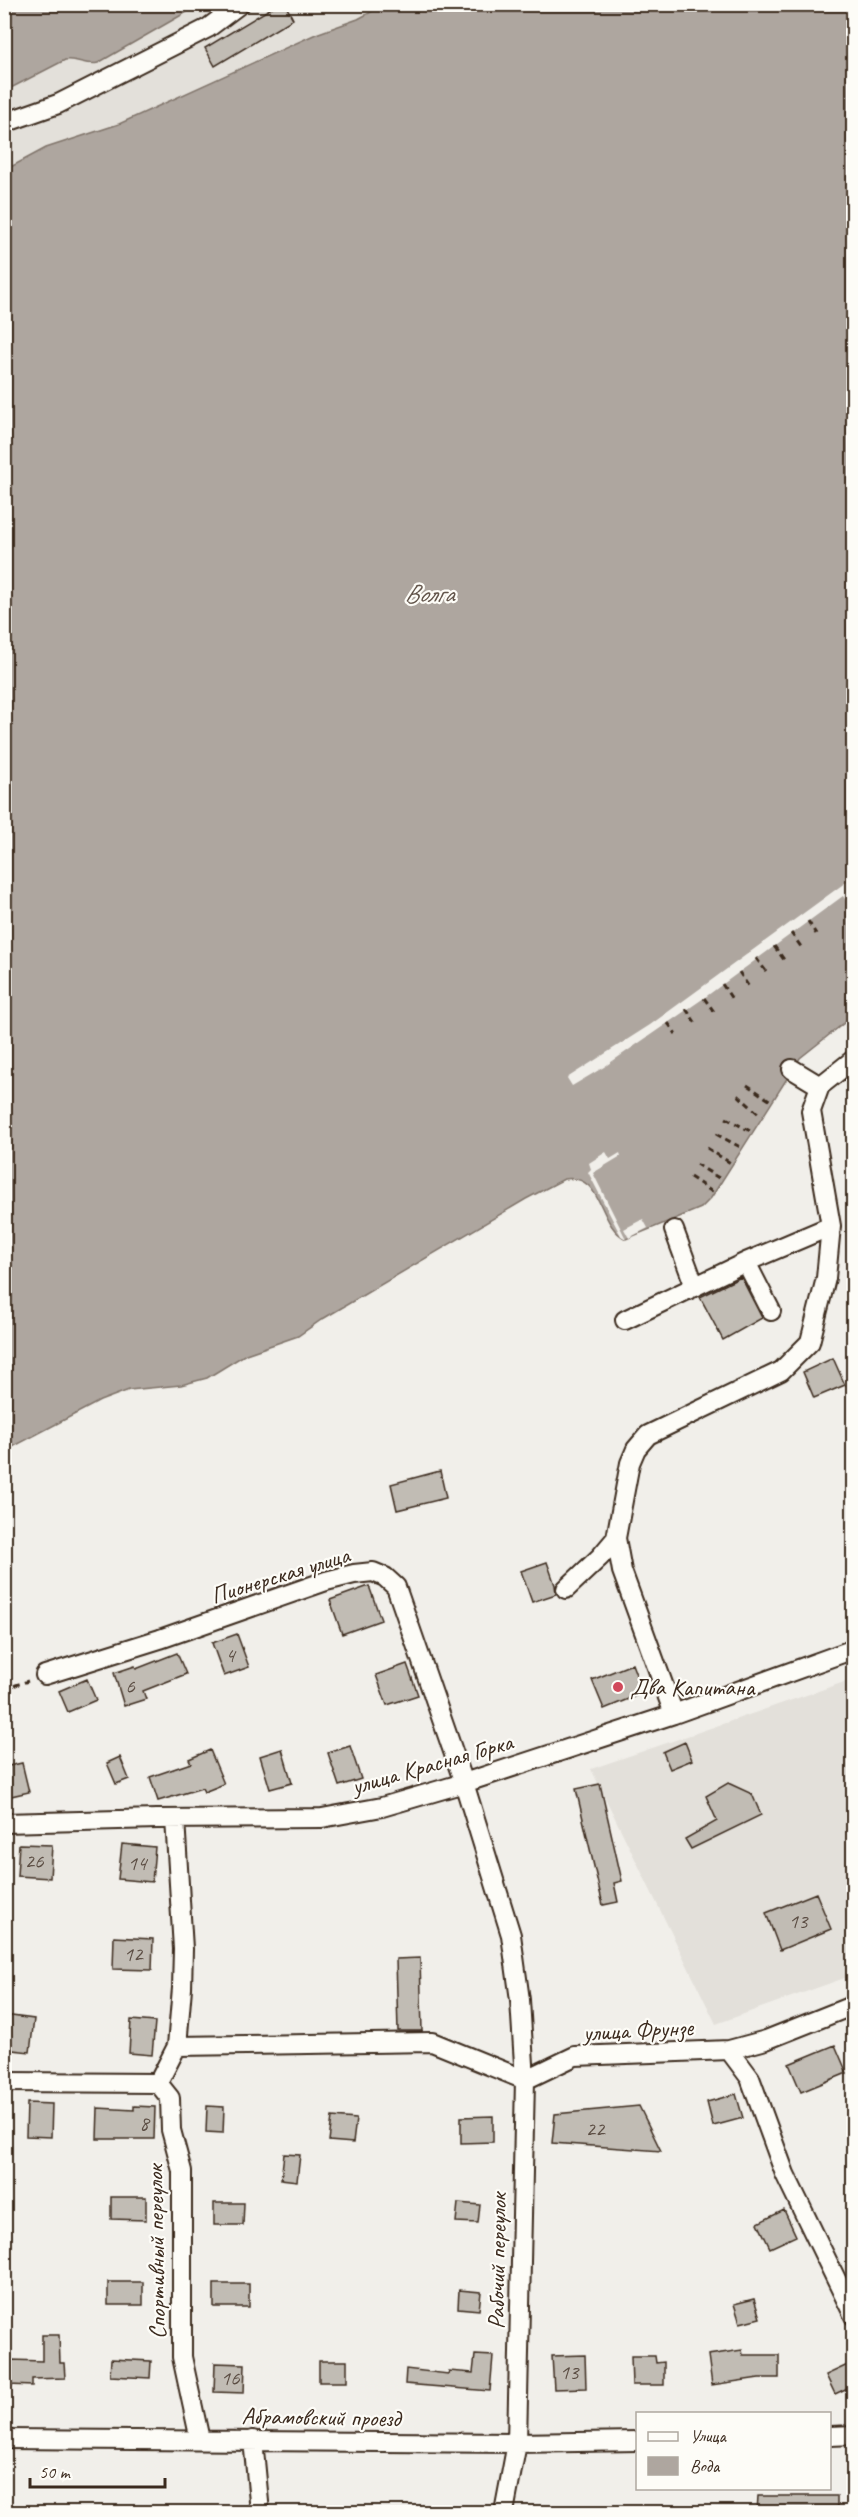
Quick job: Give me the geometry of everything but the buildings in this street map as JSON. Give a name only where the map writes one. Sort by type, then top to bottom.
[{"type":"street","points":[[4,123],[58,104],[208,28],[240,4]]},
{"type":"street","points":[[674,1714],[622,1571],[616,1538],[630,1463],[636,1449],[648,1436],[781,1371],[810,1342],[826,1278],[831,1226],[812,1111],[820,1086],[854,1059]]},
{"type":"street","points":[[792,1069],[820,1086]]},
{"type":"street","points":[[625,1320],[746,1262],[831,1226]]},
{"type":"street","points":[[674,1230],[695,1287]]},
{"type":"street","points":[[746,1262],[771,1311]]},
{"type":"street","points":[[566,1589],[600,1557],[616,1538]]},
{"type":"street","name":"Пионерская улица","points":[[45,1675],[160,1639],[326,1581],[373,1572],[386,1577],[396,1587],[464,1783],[511,1935],[520,2000],[525,2080]]},
{"type":"street","name":"улица Красная Горка","points":[[4,1822],[322,1818],[382,1807],[464,1783],[674,1714],[854,1649]]},
{"type":"street","points":[[4,2082],[158,2083],[177,2046],[183,1949],[175,1819]]},
{"type":"street","name":"улица Фрунзе","points":[[525,2080],[575,2056],[729,2050],[766,2040],[854,2005]]},
{"type":"street","points":[[177,2046],[432,2043],[525,2080]]},
{"type":"street","points":[[729,2050],[750,2078],[785,2174],[854,2316]]},
{"type":"street","name":"Рабочий переулок","points":[[504,2512],[517,2443],[525,2080]]},
{"type":"street","name":"Спортивный переулок","points":[[158,2083],[170,2098],[171,2130],[183,2171],[182,2357],[200,2440]]},
{"type":"street","points":[[831,2436],[854,2435]]},
{"type":"street","name":"Абрамовский проезд","points":[[4,2439],[517,2443],[636,2441]]},
{"type":"street","points":[[253,2440],[260,2512]]},
{"type":"path","points":[[808,921],[816,934]]},
{"type":"path","points":[[791,933],[802,948]]},
{"type":"path","points":[[774,946],[785,961]]},
{"type":"path","points":[[756,958],[768,974]]},
{"type":"path","points":[[739,972],[749,987]]},
{"type":"path","points":[[722,984],[732,999]]},
{"type":"path","points":[[704,998],[715,1013]]},
{"type":"path","points":[[686,1009],[697,1025]]},
{"type":"path","points":[[668,1023],[676,1034]]},
{"type":"path","points":[[747,1085],[771,1101]]},
{"type":"path","points":[[738,1095],[762,1116]]},
{"type":"path","points":[[726,1118],[752,1132]]},
{"type":"path","points":[[716,1134],[742,1148]]},
{"type":"path","points":[[707,1148],[732,1164]]},
{"type":"path","points":[[696,1164],[722,1180]]},
{"type":"path","points":[[690,1177],[714,1193]]},
{"type":"path","points":[[4,1689],[45,1675]]},
{"type":"shaded area","points":[[199,5],[384,5],[358,19],[316,34],[119,124],[47,148],[5,170],[5,91],[65,60],[76,59],[92,65],[98,63]]},
{"type":"shaded area","points":[[853,1679],[853,1975],[716,2024],[591,1769]]},
{"type":"water","points":[[5,4],[199,5],[98,63],[89,64],[65,60],[5,91]]},
{"type":"water","name":"Волга","points":[[384,5],[853,5],[853,1016],[800,1058],[711,1198],[701,1208],[626,1239],[610,1223],[594,1192],[586,1184],[577,1179],[564,1179],[526,1199],[321,1320],[298,1336],[246,1354],[207,1378],[181,1385],[129,1390],[100,1401],[5,1451],[5,170],[46,148],[119,124],[316,34],[358,19]]},
{"type":"pier","points":[[853,877],[853,904],[850,906],[843,896],[704,998],[604,1067],[572,1086],[567,1078],[650,1025]]},
{"type":"pier","points":[[606,1152],[610,1159],[620,1153],[621,1156],[593,1173],[626,1239],[621,1236],[588,1172],[591,1169],[589,1163]]},
{"type":"pier","points":[[643,1219],[648,1228],[629,1238],[624,1229]]},
{"type":"place","name":"Два Капитана","points":[[618,1687]]}]
